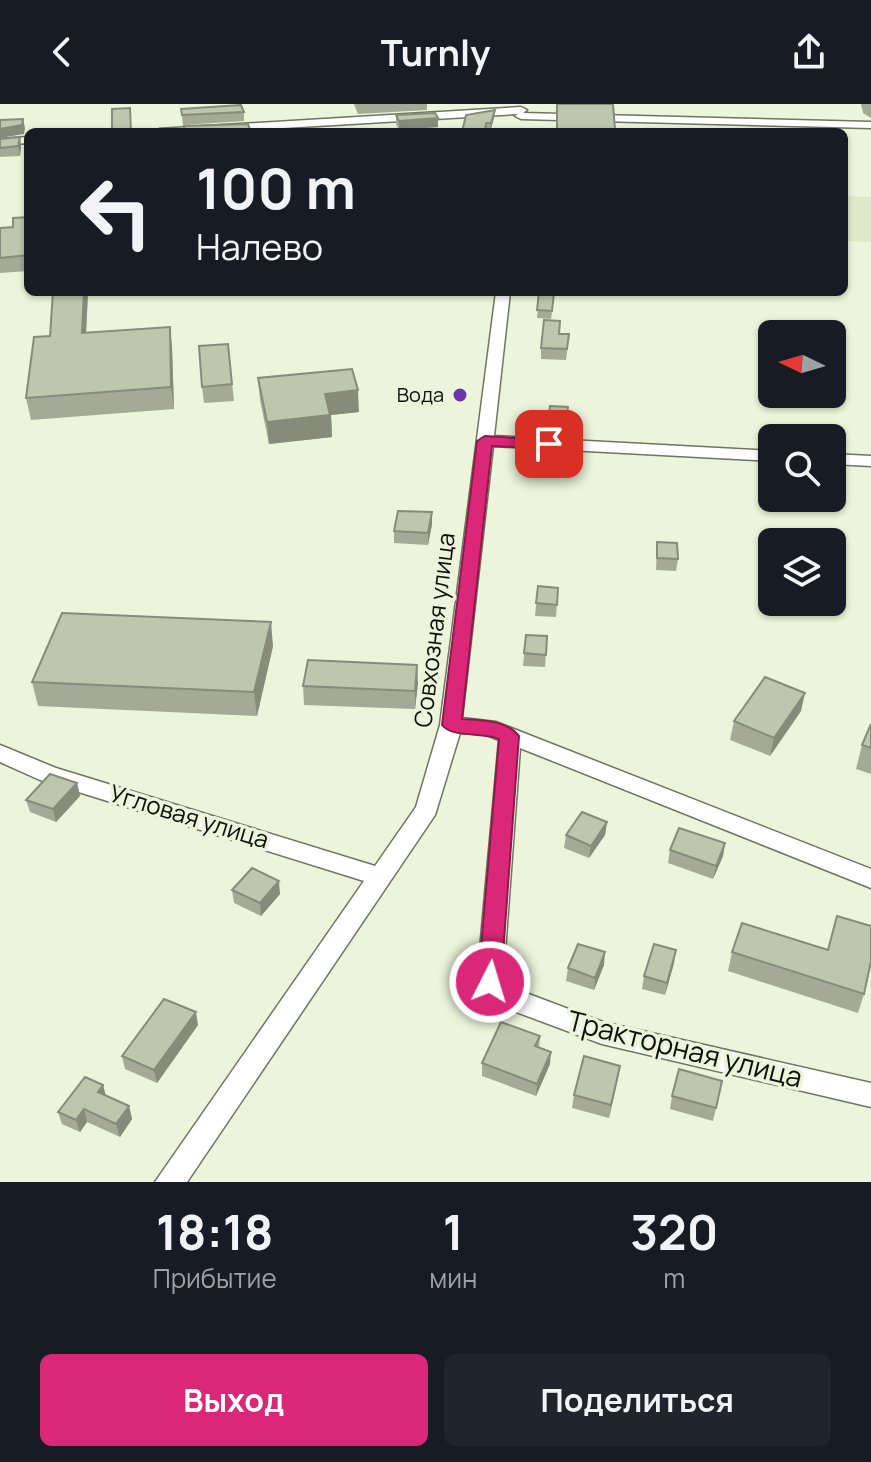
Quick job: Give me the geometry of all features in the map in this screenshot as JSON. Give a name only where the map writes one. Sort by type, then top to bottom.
[{"type":"street","points":[[225,128],[522,110],[871,125]]},
{"type":"street","points":[[0,142],[24,140]]},
{"type":"street","name":"Совхозная улица","points":[[170,1182],[427,809],[451,725],[503,296]]},
{"type":"street","points":[[485,441],[758,455]]},
{"type":"street","points":[[846,460],[871,461]]},
{"type":"street","points":[[451,725],[488,727],[871,879]]},
{"type":"street","name":"Тракторная улица","points":[[510,736],[490,982],[501,995],[602,1033],[871,1095]]},
{"type":"street","name":"Угловая улица","points":[[0,753],[48,774],[380,877]]},
{"type":"shaded area","points":[[848,196],[871,197],[871,242],[848,241]]},
{"type":"building","points":[[557,104],[613,104],[615,128],[557,128]]},
{"type":"building","points":[[241,105],[244,112],[182,115],[181,109]]},
{"type":"building","points":[[130,108],[131,128],[112,128],[112,109]]},
{"type":"building","points":[[495,110],[491,123],[486,123],[485,128],[463,128],[466,115]]},
{"type":"building","points":[[435,113],[438,118],[399,121],[396,115]]},
{"type":"building","points":[[23,119],[22,125],[0,129],[0,120]]},
{"type":"building","points":[[248,124],[250,128],[184,128]]},
{"type":"building","points":[[20,137],[18,146],[0,148],[0,139]]},
{"type":"building","points":[[24,217],[24,255],[0,258],[0,228],[13,227],[13,218]]},
{"type":"building","points":[[53,296],[84,296],[82,333],[170,327],[171,387],[26,398],[34,337],[50,336]]},
{"type":"building","points":[[539,296],[554,296],[552,311],[537,310]]},
{"type":"building","points":[[544,320],[560,321],[559,334],[569,334],[567,349],[541,348]]},
{"type":"building","points":[[228,344],[232,384],[202,387],[199,346]]},
{"type":"building","points":[[352,369],[358,390],[325,394],[330,415],[267,422],[258,378]]},
{"type":"building","points":[[550,406],[568,407],[566,425],[548,424]]},
{"type":"building","points":[[546,440],[565,441],[564,457],[544,456]]},
{"type":"building","points":[[398,511],[432,512],[428,533],[394,531]]},
{"type":"building","points":[[657,542],[677,543],[678,559],[657,558]]},
{"type":"building","points":[[538,586],[558,588],[557,605],[536,603]]},
{"type":"building","points":[[62,613],[271,622],[254,692],[32,682]]},
{"type":"building","points":[[526,635],[547,636],[546,655],[524,653]]},
{"type":"building","points":[[308,660],[417,665],[415,691],[303,686]]},
{"type":"building","points":[[765,677],[805,693],[774,738],[734,721]]},
{"type":"building","points":[[871,724],[871,748],[862,745]]},
{"type":"building","points":[[50,774],[77,783],[53,809],[26,800]]},
{"type":"building","points":[[582,812],[607,822],[591,846],[566,835]]},
{"type":"building","points":[[679,828],[725,843],[716,866],[670,850]]},
{"type":"building","points":[[252,868],[279,881],[260,903],[232,890]]},
{"type":"building","points":[[837,916],[871,926],[871,961],[864,994],[732,952],[742,923],[828,950]]},
{"type":"building","points":[[578,944],[605,952],[595,978],[568,968]]},
{"type":"building","points":[[654,944],[676,950],[667,983],[644,976]]},
{"type":"building","points":[[164,999],[196,1012],[154,1070],[122,1056]]},
{"type":"building","points":[[501,1022],[540,1036],[535,1046],[551,1052],[537,1084],[482,1063]]},
{"type":"building","points":[[584,1056],[620,1066],[611,1105],[574,1095]]},
{"type":"building","points":[[679,1069],[722,1081],[716,1108],[672,1096]]},
{"type":"building","points":[[85,1077],[103,1085],[98,1092],[129,1106],[116,1124],[84,1109],[76,1120],[58,1112]]},
{"type":"place","name":"Вода","points":[[460,395]]},
{"type":"route","points":[[490,982],[510,736],[488,727],[451,725],[485,441],[549,444]]}]
